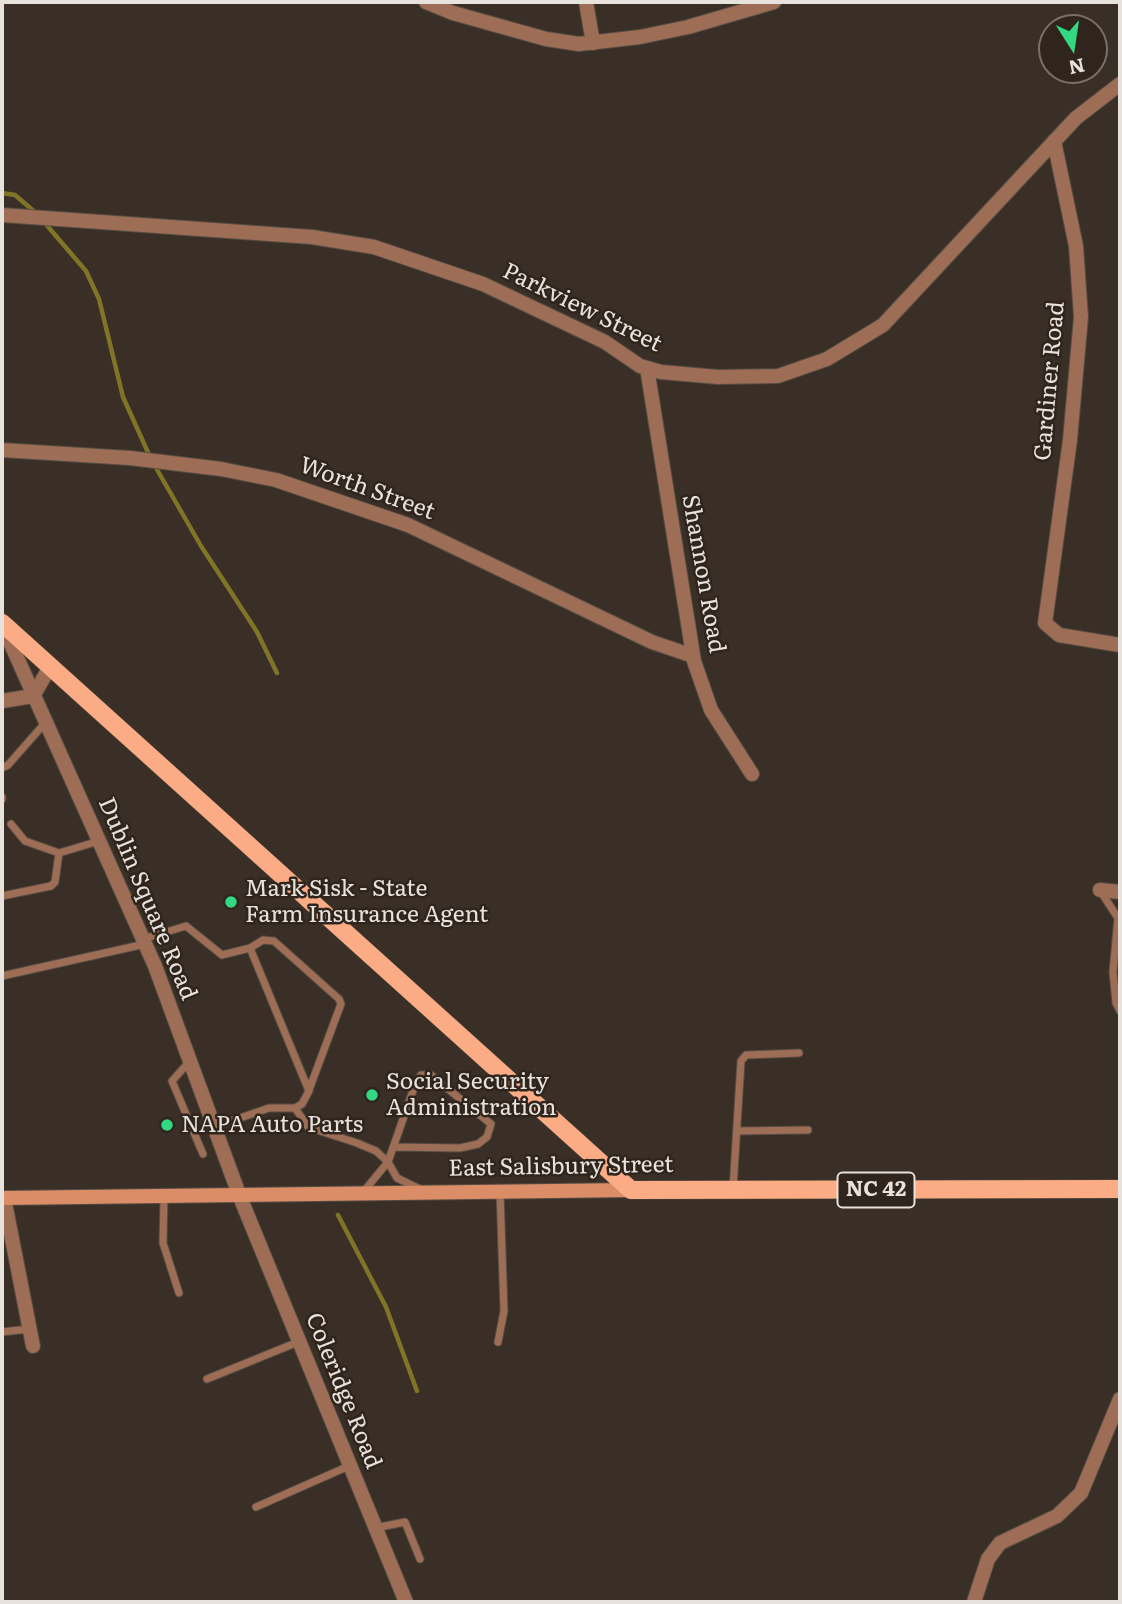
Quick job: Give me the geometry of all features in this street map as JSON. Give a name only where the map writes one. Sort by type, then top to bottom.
[{"type":"main road","points":[[2,623],[631,1190]]},
{"type":"main road","name":"East Salisbury Street","points":[[3,1198],[631,1190],[1120,1189]]},
{"type":"street","points":[[426,2],[546,39],[593,43],[688,27],[774,2]]},
{"type":"street","points":[[586,2],[593,43]]},
{"type":"street","name":"Parkview Street","points":[[2,215],[312,237],[374,247],[483,284],[605,342],[647,368],[718,377],[778,376],[806,368],[848,348],[883,325],[1054,141],[1083,112],[1120,84]]},
{"type":"street","name":"Gardiner Road","points":[[1054,141],[1076,246],[1082,317],[1070,440],[1044,615],[1048,626],[1059,635],[1120,645]]},
{"type":"street","name":"Shannon Road","points":[[647,368],[693,656],[711,710],[752,774]]},
{"type":"street","name":"Worth Street","points":[[2,450],[143,459],[221,469],[276,480],[408,525],[652,642],[693,656]]},
{"type":"street","name":"Dublin Square Road","points":[[2,623],[144,942],[240,1197]]},
{"type":"street","points":[[2,701],[33,695],[50,667]]},
{"type":"street","points":[[1100,890],[1120,892]]},
{"type":"street","name":"Coleridge Road","points":[[240,1197],[406,1602]]},
{"type":"street","points":[[3,1198],[33,1346]]},
{"type":"street","points":[[974,1602],[988,1559],[1000,1543],[1057,1516],[1081,1493],[1120,1399]]},
{"type":"lane","points":[[2,770],[45,723]]},
{"type":"lane","points":[[11,824],[25,841],[59,853],[99,841]]},
{"type":"lane","points":[[2,896],[51,886],[55,882],[59,853]]},
{"type":"lane","points":[[1100,890],[1118,918],[1113,972],[1120,1011]]},
{"type":"lane","points":[[2,976],[144,942],[186,926],[222,955],[250,948],[263,940],[274,941],[340,999],[341,1004],[302,1104],[295,1108],[269,1108],[214,1127]]},
{"type":"lane","points":[[250,948],[309,1091]]},
{"type":"lane","points":[[733,1190],[741,1061],[746,1055],[799,1053]]},
{"type":"lane","points":[[190,1062],[173,1081],[203,1154]]},
{"type":"lane","points":[[360,1195],[388,1162],[393,1147],[421,1075],[431,1075],[491,1124],[487,1137],[478,1144],[460,1148],[393,1147]]},
{"type":"lane","points":[[295,1108],[308,1127],[376,1151],[388,1162],[397,1178],[430,1194]]},
{"type":"lane","points":[[737,1131],[808,1130]]},
{"type":"lane","points":[[498,1342],[505,1311],[500,1192]]},
{"type":"lane","points":[[164,1197],[163,1243],[179,1293]]},
{"type":"lane","points":[[2,1332],[29,1329]]},
{"type":"lane","points":[[207,1379],[299,1342]]},
{"type":"lane","points":[[256,1507],[349,1466]]},
{"type":"lane","points":[[374,1528],[405,1522],[420,1559]]},
{"type":"waterway","points":[[2,193],[15,195],[36,213]]},
{"type":"waterway","points":[[44,222],[86,271],[99,299],[123,397],[151,459]]},
{"type":"waterway","points":[[155,466],[201,546],[257,632],[277,673]]},
{"type":"waterway","points":[[338,1215],[386,1307],[417,1391]]},
{"type":"place","name":"Mark Sisk - State Farm Insurance Agent","points":[[231,902]]},
{"type":"place","name":"Social Security Administration","points":[[372,1095]]},
{"type":"place","name":"NAPA Auto Parts","points":[[167,1125]]}]
